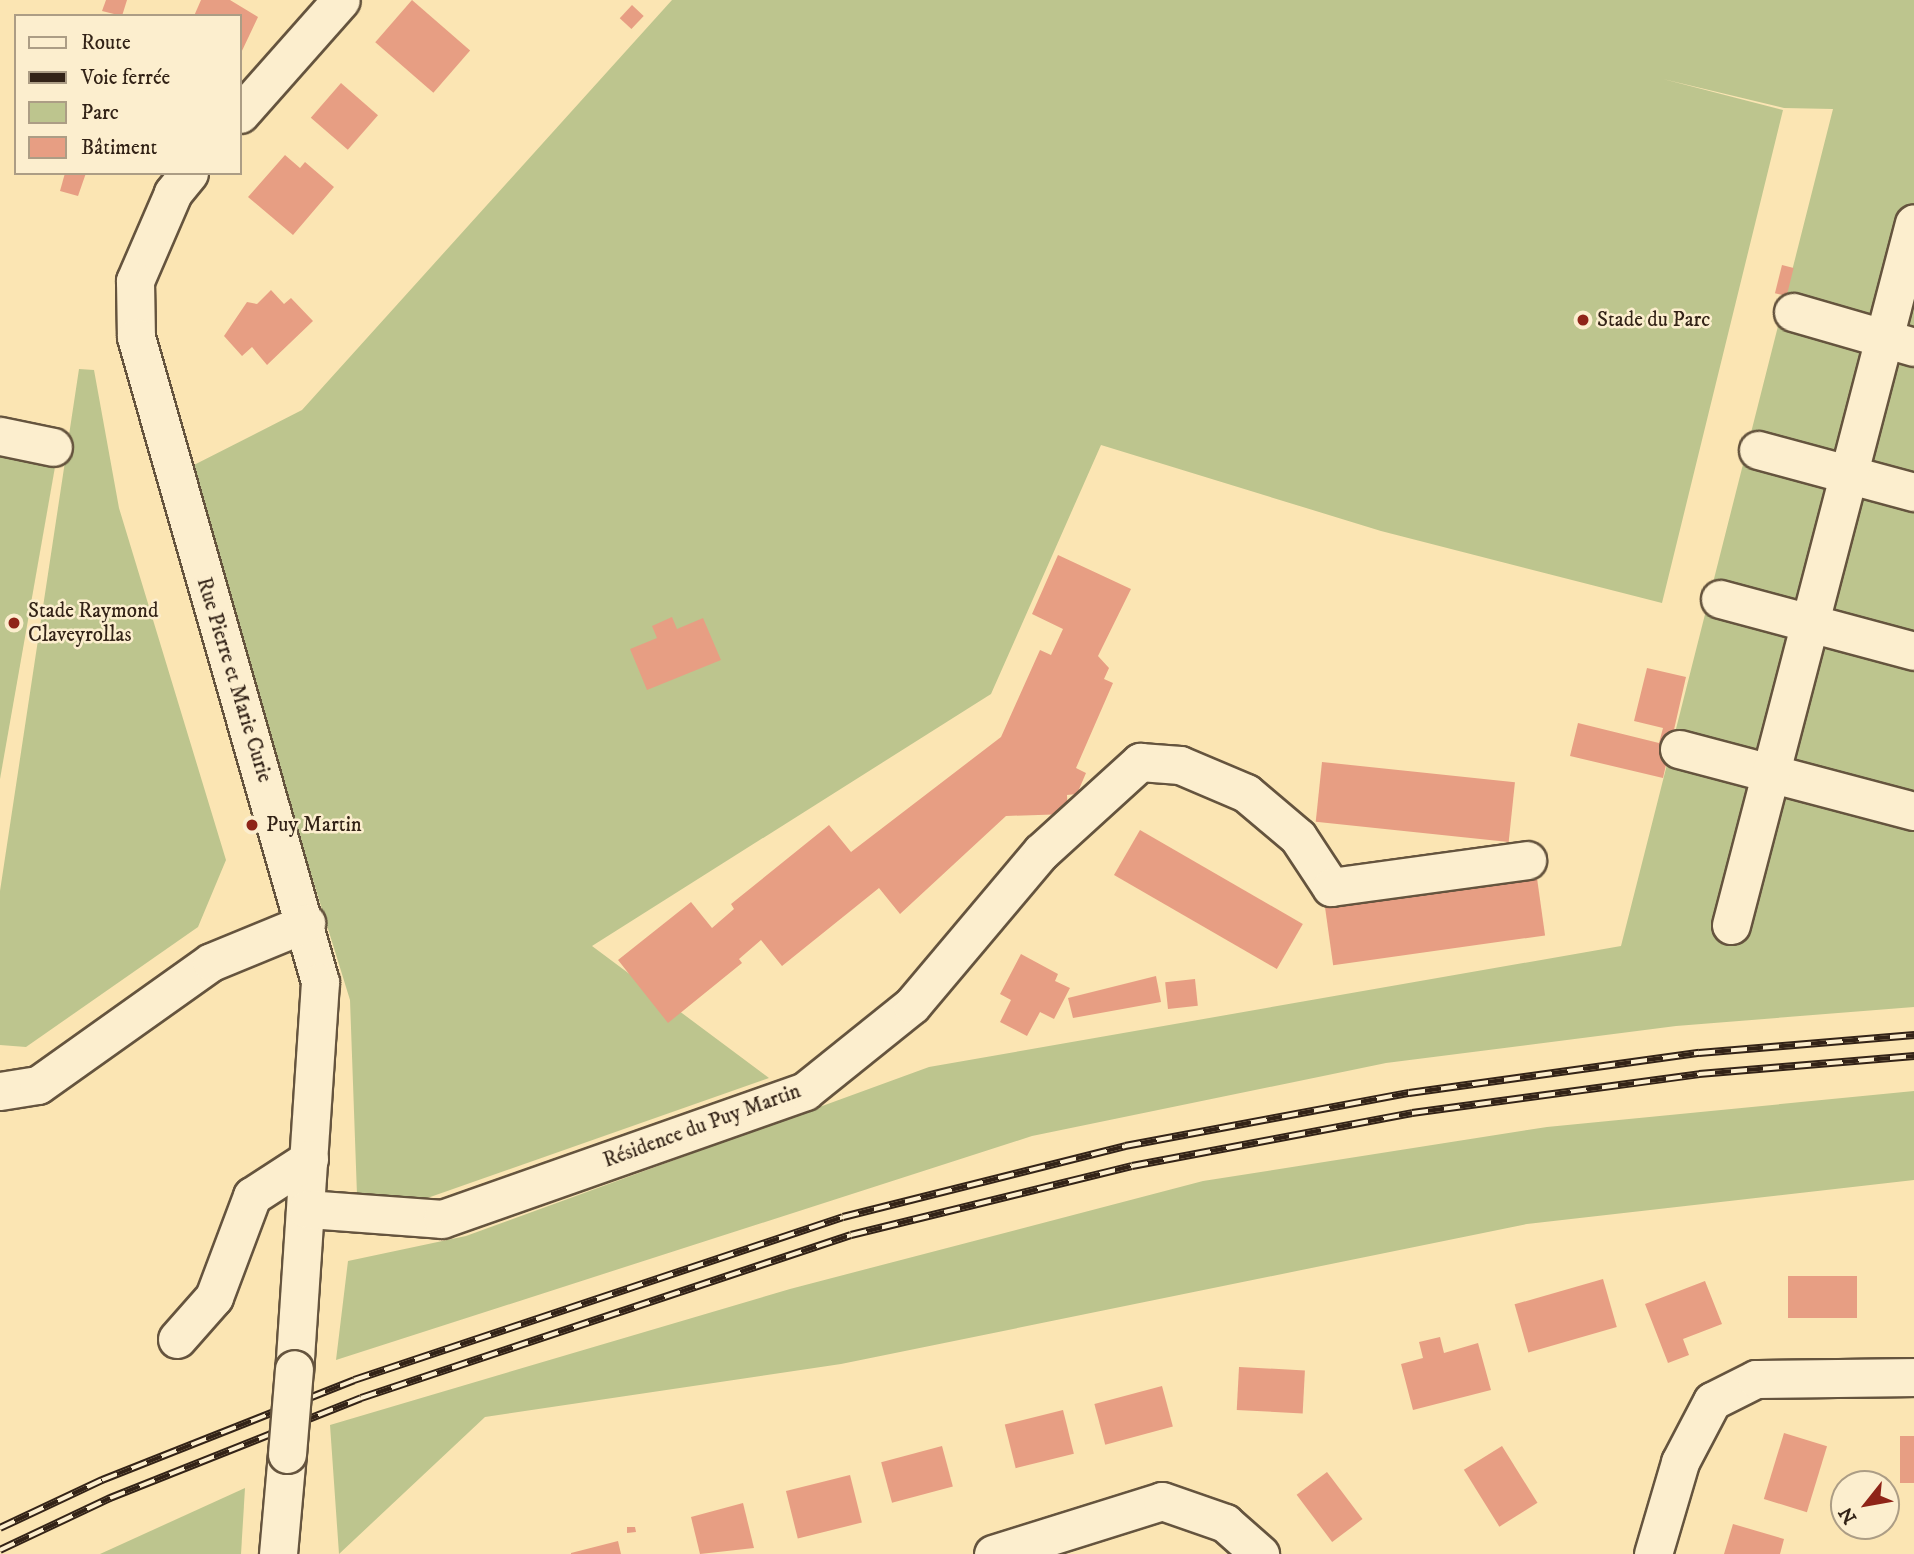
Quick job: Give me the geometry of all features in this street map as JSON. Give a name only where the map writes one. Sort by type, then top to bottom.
[{"type":"street","points":[[245,99],[341,0]]},
{"type":"street","name":"Rue Pierre et Marie Curie","points":[[187,175],[173,193],[135,281],[136,337],[306,923],[320,982],[307,1209],[278,1554]]},
{"type":"street","points":[[1731,925],[1849,475],[1899,342],[1914,223]]},
{"type":"street","points":[[1793,312],[1899,342]]},
{"type":"street","points":[[0,436],[53,447]]},
{"type":"street","points":[[1758,450],[1914,492]]},
{"type":"street","points":[[1720,599],[1914,651]]},
{"type":"street","points":[[1679,749],[1914,811]]},
{"type":"street","name":"Résidence du Puy Martin","points":[[307,1209],[442,1219],[805,1091],[912,1005],[1041,852],[1140,762],[1180,765],[1246,793],[1298,836],[1331,887],[1527,860]]},
{"type":"street","points":[[0,1091],[38,1085],[211,962],[306,923]]},
{"type":"street","points":[[177,1339],[214,1297],[252,1196],[309,1159]]},
{"type":"street","points":[[1653,1554],[1680,1462],[1712,1401],[1756,1379],[1914,1377]]},
{"type":"street","points":[[993,1554],[1162,1501],[1225,1523],[1260,1554]]},
{"type":"green space","points":[[672,0],[1914,0],[1914,1007],[1676,1026],[1386,1063],[1032,1136],[336,1360],[348,1261],[466,1236],[929,1067],[1621,946],[1833,109],[1784,108],[1663,79],[1783,110],[1662,603],[1381,531],[1101,445],[991,694],[592,946],[769,1078],[416,1202],[357,1195],[350,1000],[186,469],[302,410]]},
{"type":"green space","points":[[79,369],[94,370],[119,508],[226,860],[198,927],[26,1047],[0,1045],[0,891]]},
{"type":"green space","name":"Stade Raymond Claveyrollas","points":[[0,457],[55,467],[0,779]]},
{"type":"green space","points":[[1914,1091],[1914,1180],[1527,1224],[841,1364],[485,1417],[339,1554],[330,1425],[790,1289],[1203,1181],[1547,1127]]},
{"type":"green space","points":[[245,1488],[241,1554],[100,1554]]},
{"type":"building","points":[[106,0],[127,0],[123,14],[102,11]]},
{"type":"building","points":[[201,0],[230,0],[258,17],[242,51],[242,14],[195,14]]},
{"type":"building","points":[[412,0],[470,51],[433,93],[375,42]]},
{"type":"building","points":[[632,5],[644,16],[631,29],[620,18]]},
{"type":"building","points":[[341,83],[378,115],[348,150],[311,118]]},
{"type":"building","points":[[285,155],[300,168],[305,162],[334,187],[293,235],[248,197]]},
{"type":"building","points":[[64,175],[85,175],[78,196],[60,191]]},
{"type":"building","points":[[1782,265],[1794,268],[1787,296],[1775,293]]},
{"type":"building","points":[[271,290],[284,304],[291,298],[313,321],[267,365],[252,347],[242,356],[224,336],[247,302],[257,304]]},
{"type":"building","points":[[1058,555],[1131,589],[1098,656],[1109,668],[1104,679],[1113,683],[1076,768],[1086,773],[1077,794],[1067,795],[1068,814],[1006,816],[900,914],[879,888],[782,966],[761,940],[739,959],[742,963],[668,1023],[618,960],[691,902],[712,928],[734,909],[731,904],[829,825],[851,852],[1001,737],[1040,650],[1051,655],[1063,629],[1032,614]]},
{"type":"building","points":[[672,617],[677,629],[703,618],[721,660],[647,690],[630,649],[657,638],[652,626]]},
{"type":"building","points":[[1647,668],[1686,677],[1663,778],[1570,756],[1578,723],[1659,743],[1663,728],[1634,721]]},
{"type":"building","points":[[1322,762],[1515,782],[1509,842],[1316,822]]},
{"type":"building","points":[[1140,830],[1303,924],[1277,969],[1114,875]]},
{"type":"building","points":[[1537,878],[1545,935],[1333,965],[1325,908]]},
{"type":"building","points":[[1021,954],[1058,974],[1055,981],[1070,988],[1054,1019],[1040,1012],[1027,1036],[1000,1022],[1011,1000],[1000,994]]},
{"type":"building","points":[[1156,976],[1161,1002],[1073,1018],[1068,998]]},
{"type":"building","points":[[1195,979],[1198,1006],[1168,1009],[1165,982]]},
{"type":"building","points":[[1788,1276],[1857,1276],[1857,1318],[1788,1318]]},
{"type":"building","points":[[1603,1279],[1617,1327],[1528,1352],[1515,1304]]},
{"type":"building","points":[[1705,1281],[1722,1324],[1683,1339],[1689,1355],[1668,1363],[1645,1304]]},
{"type":"building","points":[[1440,1337],[1444,1353],[1478,1343],[1491,1390],[1413,1410],[1401,1364],[1423,1358],[1419,1342]]},
{"type":"building","points":[[1239,1367],[1305,1370],[1303,1413],[1237,1410]]},
{"type":"building","points":[[1162,1386],[1173,1427],[1105,1445],[1094,1404]]},
{"type":"building","points":[[1063,1410],[1074,1454],[1016,1468],[1005,1425]]},
{"type":"building","points":[[1784,1433],[1827,1446],[1807,1512],[1764,1499]]},
{"type":"building","points":[[1900,1436],[1914,1436],[1914,1483],[1900,1483]]},
{"type":"building","points":[[942,1446],[953,1487],[892,1503],[881,1462]]},
{"type":"building","points":[[1502,1446],[1538,1503],[1499,1527],[1464,1470]]},
{"type":"building","points":[[1327,1472],[1363,1519],[1332,1542],[1297,1495]]},
{"type":"building","points":[[850,1475],[862,1523],[798,1539],[786,1491]]},
{"type":"building","points":[[743,1503],[754,1548],[700,1554],[691,1517]]},
{"type":"building","points":[[1733,1524],[1784,1539],[1780,1554],[1724,1554]]},
{"type":"building","points":[[627,1527],[635,1527],[636,1532],[627,1533]]},
{"type":"building","points":[[618,1541],[621,1554],[571,1554],[571,1553]]},
{"type":"railway","points":[[0,1528],[102,1480],[354,1380],[843,1217],[1125,1146],[1409,1093],[1699,1053],[1914,1035]]},
{"type":"railway","points":[[0,1550],[110,1498],[361,1398],[851,1235],[1132,1166],[1412,1113],[1699,1074],[1914,1056]]},
{"type":"place","name":"Stade du Parc","points":[[1583,320]]},
{"type":"place","name":"Stade Raymond Claveyrollas","points":[[14,623]]},
{"type":"place","name":"Puy Martin","points":[[252,825]]}]
